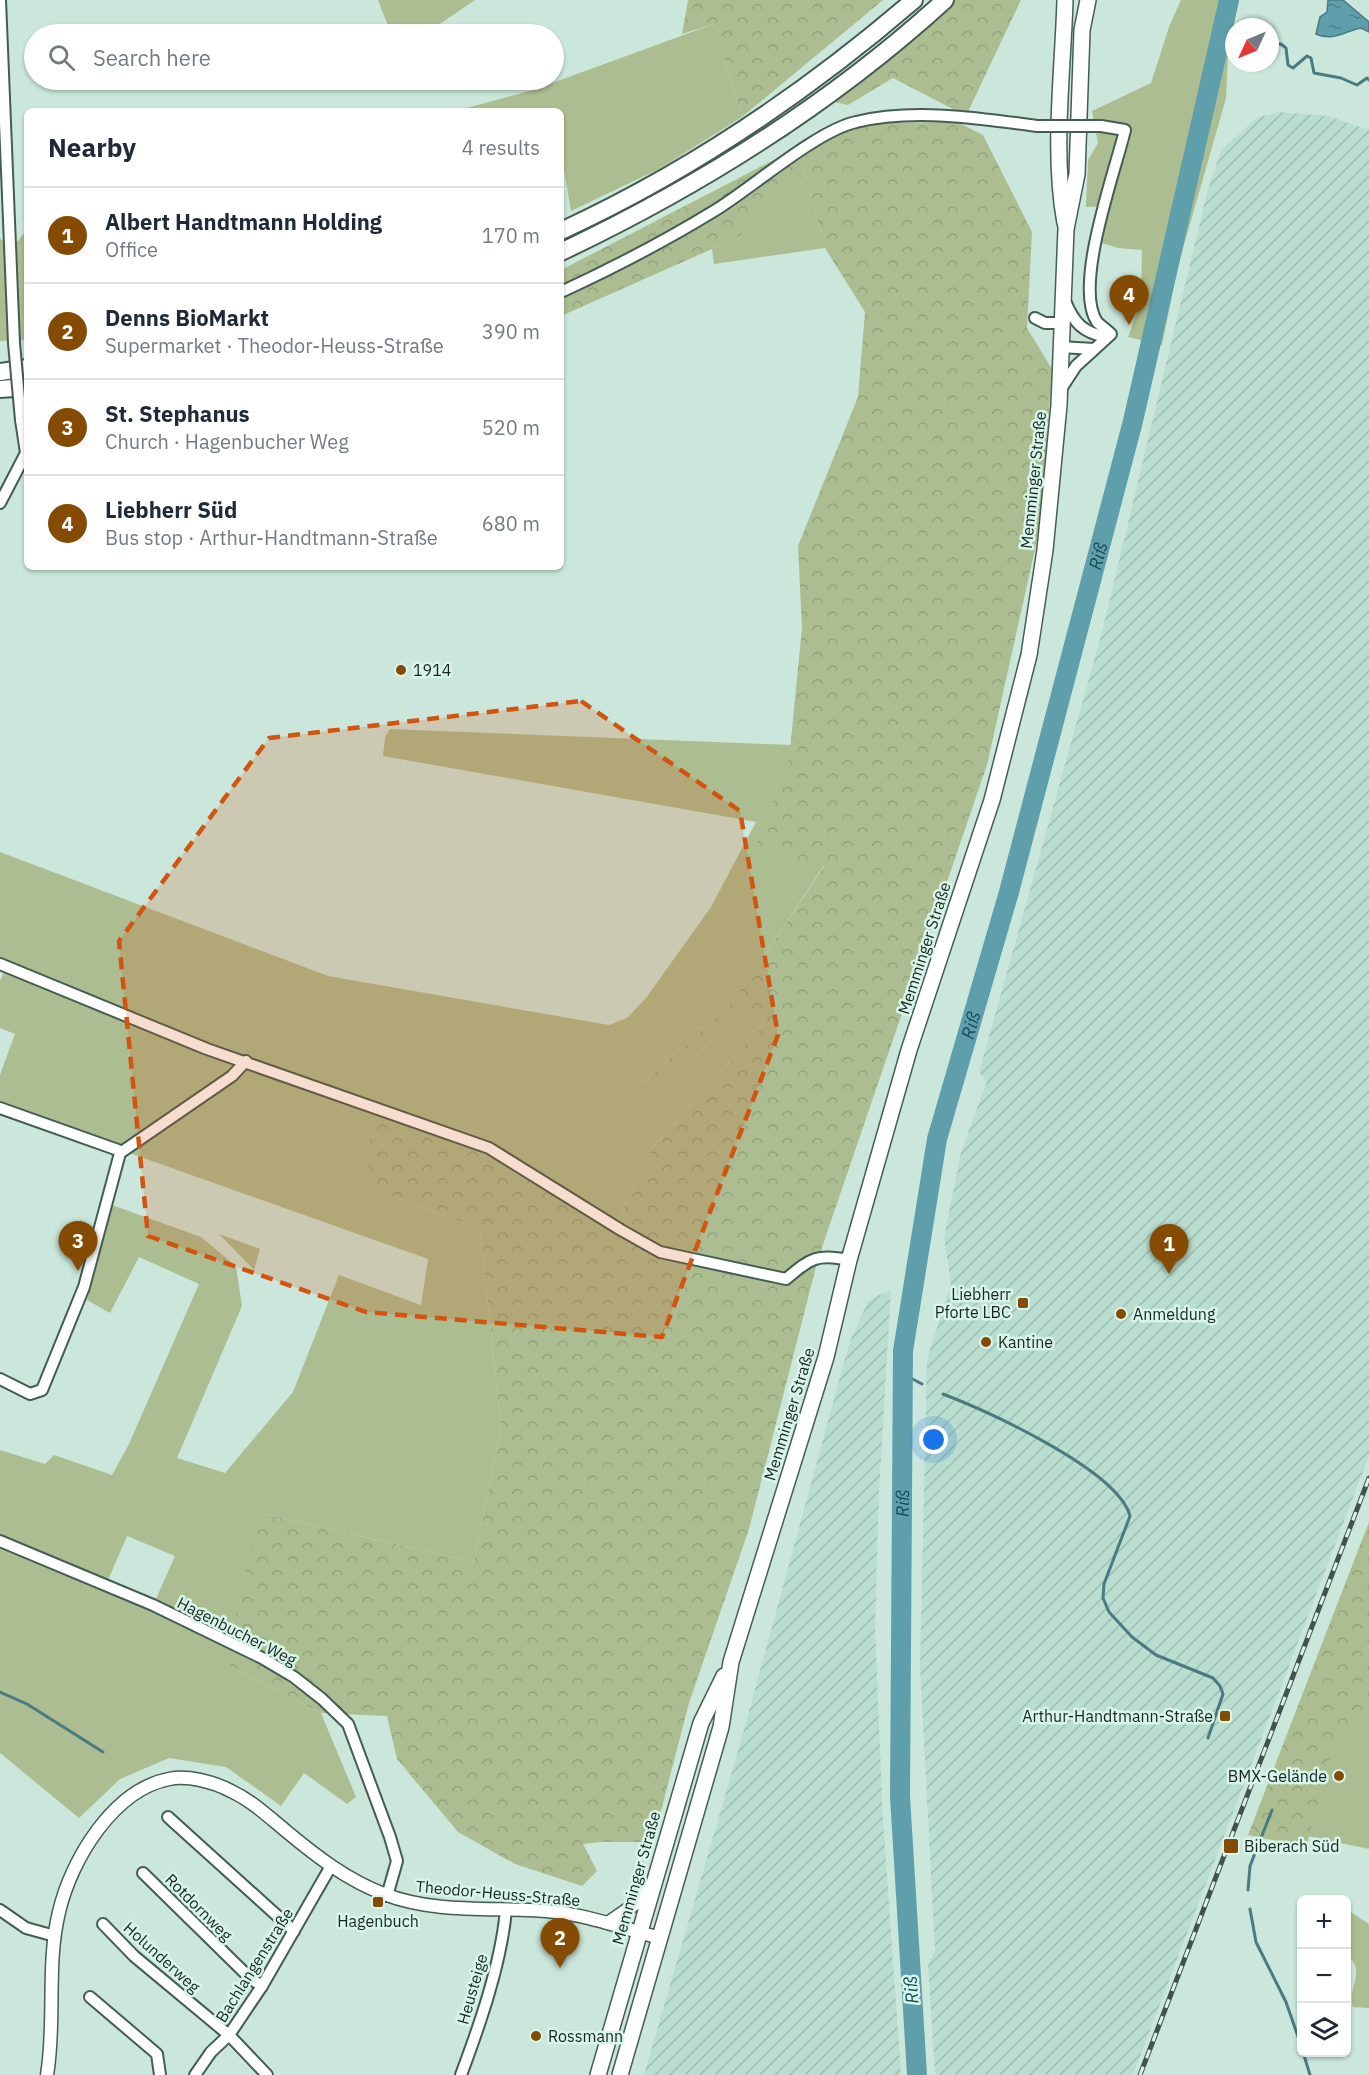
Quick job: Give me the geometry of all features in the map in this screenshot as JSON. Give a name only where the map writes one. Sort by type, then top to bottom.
[{"type":"highway","points":[[564,229],[644,189],[742,130],[820,76],[914,0]]},
{"type":"highway","points":[[564,250],[676,193],[759,143],[859,72],[945,0]]},
{"type":"highway","points":[[0,372],[24,368]]},
{"type":"highway","points":[[0,389],[24,387]]},
{"type":"main road","points":[[1065,0],[1060,176],[1066,228]]},
{"type":"main road","points":[[1066,228],[1077,174],[1082,30],[1088,0]]},
{"type":"main road","name":"Memminger Straße","points":[[598,2075],[652,1883],[701,1723],[731,1662],[826,1357],[849,1260],[909,1050],[992,800],[1015,718],[1029,655],[1045,550],[1060,392],[1066,228]]},
{"type":"main road","name":"Memminger Straße","points":[[620,2075],[722,1727],[731,1662]]},
{"type":"street","points":[[0,0],[5,233],[24,440]]},
{"type":"street","points":[[564,291],[607,270],[714,211],[822,137],[854,122],[915,114],[1037,126],[1101,126],[1125,130],[1099,223],[1092,264],[1090,300],[1097,322],[1109,336]]},
{"type":"street","points":[[1062,295],[1078,326],[1087,332],[1109,336]]},
{"type":"street","points":[[1035,318],[1045,323],[1061,323]]},
{"type":"street","points":[[1060,392],[1076,366],[1109,336]]},
{"type":"street","points":[[1060,347],[1094,349]]},
{"type":"street","points":[[0,503],[24,457]]},
{"type":"street","points":[[0,964],[207,1049],[489,1148],[660,1252],[786,1279],[809,1260],[822,1256],[849,1260]]},
{"type":"street","points":[[0,1379],[30,1394],[42,1390],[84,1287],[120,1153],[232,1076],[246,1061]]},
{"type":"street","points":[[0,1108],[118,1149],[120,1153]]},
{"type":"street","name":"Hagenbucher Weg","points":[[0,1541],[153,1605],[262,1658],[294,1677],[322,1699],[348,1724],[390,1837],[397,1861],[387,1896]]},
{"type":"street","name":"Theodor-Heuss-Straße","points":[[46,2075],[55,1936],[66,1889],[96,1835],[113,1812],[135,1794],[171,1778],[198,1779],[230,1790],[257,1807],[331,1866],[387,1896],[440,1907],[546,1911],[608,1923],[660,1938]]},
{"type":"street","points":[[168,1817],[294,1931]]},
{"type":"street","name":"Bachlangenstraße","points":[[195,2075],[229,2035],[262,1986],[331,1866]]},
{"type":"street","name":"Rotdornweg","points":[[143,1873],[251,1979],[262,1986]]},
{"type":"street","points":[[608,1923],[638,1902],[652,1883]]},
{"type":"street","points":[[0,1910],[26,1928],[55,1936]]},
{"type":"street","name":"Heusteige","points":[[461,2075],[489,1988],[505,1928],[506,1910]]},
{"type":"street","name":"Holunderweg","points":[[103,1924],[134,1956],[229,2035],[267,2075]]},
{"type":"street","points":[[90,1997],[157,2054],[160,2075]]},
{"type":"highlighted area","points":[[581,701],[740,811],[778,1035],[662,1337],[366,1312],[148,1236],[119,941],[269,738]]},
{"type":"shaded area","points":[[1279,112],[1328,116],[1369,130],[1369,1456],[1133,2075],[935,2075],[928,1964],[935,1951],[920,1667],[927,1359],[951,1284],[944,1238],[961,1152],[987,1081],[979,1072],[1102,632],[1207,193],[1221,150],[1258,117]]},
{"type":"shaded area","points":[[891,1289],[879,1491],[875,1626],[883,1820],[901,2075],[644,2075],[742,1737],[849,1344],[868,1301]]},
{"type":"green space","points":[[378,0],[475,0],[440,24],[387,24]]},
{"type":"green space","points":[[688,0],[883,0],[742,117],[714,24],[682,34]]},
{"type":"green space","points":[[955,0],[1021,0],[966,116],[893,78],[848,105],[835,102]]},
{"type":"green space","points":[[1181,0],[1239,0],[1235,18],[1225,18],[1226,98],[1178,266],[1162,345],[1128,337],[1141,301],[1142,250],[1118,248],[1102,243],[1110,206],[1086,207],[1088,160],[1098,143],[1092,111],[1151,83],[1169,27]]},
{"type":"green space","points":[[714,24],[742,117],[659,169],[571,211],[564,170],[564,108],[467,108],[533,90],[564,90],[564,79]]},
{"type":"green space","points":[[957,122],[983,135],[1032,232],[1027,328],[1052,369],[1041,522],[987,765],[818,1259],[749,1529],[689,1703],[653,1842],[583,1844],[597,1871],[582,1886],[515,1864],[458,1832],[397,1759],[387,1716],[321,1713],[230,1667],[233,1624],[260,1513],[474,1562],[501,1426],[480,1229],[365,1186],[373,1111],[484,1152],[613,1231],[652,1148],[765,1023],[740,1016],[664,1083],[638,1086],[729,1005],[752,975],[824,866],[755,849],[789,760],[802,628],[798,546],[858,397],[865,312],[825,248],[802,165],[739,237],[564,315],[564,268],[799,147],[869,123]]},
{"type":"green space","points":[[802,164],[825,248],[714,264],[712,249],[739,237]]},
{"type":"green space","points":[[24,234],[24,340],[0,341],[0,238],[6,245],[15,273],[16,243]]},
{"type":"green space","points":[[390,729],[791,745],[789,760],[824,865],[752,975],[729,1005],[639,1085],[664,1083],[740,1016],[765,1023],[652,1148],[613,1231],[484,1152],[365,1186],[480,1229],[501,1426],[474,1562],[260,1513],[230,1667],[321,1713],[356,1797],[347,1804],[304,1773],[281,1806],[226,1767],[169,1758],[120,1779],[79,1818],[0,1753],[0,1450],[45,1464],[54,1455],[112,1475],[129,1444],[199,1284],[139,1257],[110,1313],[87,1300],[112,1205],[201,1237],[236,1266],[242,1306],[177,1458],[225,1473],[293,1392],[339,1275],[421,1305],[428,1259],[0,1107],[0,1075],[15,1034],[0,1028],[0,981],[7,965],[0,962],[0,852],[328,976],[609,1025],[627,1018],[646,998],[711,907],[756,822],[383,756],[385,737]],"holes":[[[127,1536],[175,1556],[155,1601],[108,1580]]]},
{"type":"green space","points":[[219,1234],[260,1249],[254,1270]]},
{"type":"green space","points":[[1369,1522],[1369,1719],[1333,1748],[1306,1847],[1248,1835]]},
{"type":"green space","name":"BMX-Gelände","points":[[1334,1709],[1369,1710],[1369,1849],[1288,1832]]},
{"type":"green space","points":[[1351,1912],[1369,1924],[1369,2008],[1353,2007],[1352,1993],[1356,1967],[1351,1959]]},
{"type":"water","points":[[1328,0],[1343,0],[1369,22],[1369,32],[1361,28],[1328,37],[1316,34],[1320,17],[1327,12]]},
{"type":"waterway","name":"Riß","points":[[917,2075],[900,1796],[903,1351],[937,1139],[1009,892],[1133,421],[1229,0]]},
{"type":"waterway","points":[[1279,44],[1286,48],[1288,65],[1293,68],[1307,56],[1311,58],[1314,73],[1341,78],[1357,85],[1367,78],[1369,80]]},
{"type":"waterway","points":[[903,1374],[922,1384]]},
{"type":"waterway","points":[[943,1394],[1048,1444],[1102,1480],[1120,1498],[1130,1516],[1104,1584],[1103,1598],[1109,1612],[1132,1637],[1156,1655],[1213,1678],[1220,1686],[1223,1694],[1208,1738]]},
{"type":"waterway","points":[[0,1692],[27,1704],[103,1752]]},
{"type":"waterway","points":[[1248,1890],[1250,1866],[1272,1810]]},
{"type":"waterway","points":[[1250,1909],[1256,1942],[1286,2002],[1297,2034]]},
{"type":"waterway","points":[[1305,2057],[1310,2075]]},
{"type":"railway","points":[[1140,2075],[1369,1478]]},
{"type":"place","name":"Liebherr Süd","points":[[1129,325]]},
{"type":"place","name":"1914","points":[[401,670]]},
{"type":"place","name":"St. Stephanus","points":[[78,1271]]},
{"type":"place","name":"Albert Handtmann Holding","points":[[1169,1274]]},
{"type":"place","name":"Liebherr Pforte LBC","points":[[1023,1303]]},
{"type":"place","name":"Anmeldung","points":[[1121,1314]]},
{"type":"place","name":"Kantine","points":[[986,1342]]},
{"type":"place","name":"Arthur-Handtmann-Straße","points":[[1225,1716]]},
{"type":"place","name":"BMX-Gelände","points":[[1339,1776]]},
{"type":"place","name":"Biberach Süd","points":[[1231,1846]]},
{"type":"place","name":"Hagenbuch","points":[[378,1902]]},
{"type":"place","name":"Denns BioMarkt","points":[[560,1968]]},
{"type":"place","name":"Rossmann","points":[[536,2036]]}]
